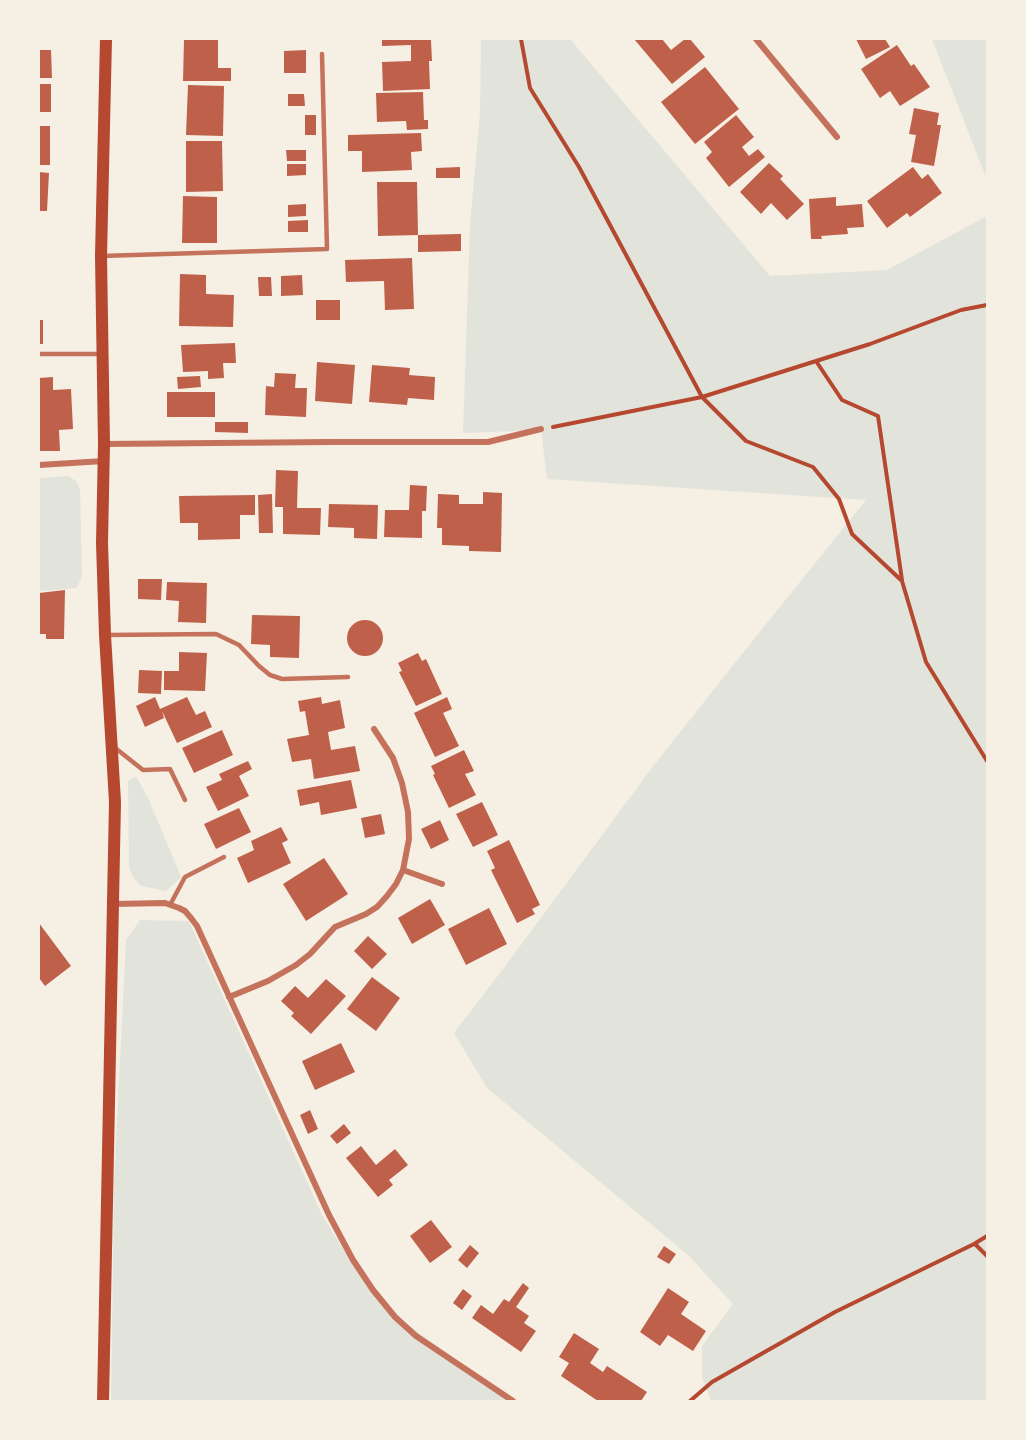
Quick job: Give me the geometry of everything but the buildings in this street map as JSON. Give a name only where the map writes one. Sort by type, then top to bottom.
[{"type":"main road","points":[[103,1401],[115,802],[102,543],[104,444],[101,256],[106,39]]},
{"type":"street","points":[[756,39],[837,137]]},
{"type":"street","points":[[104,444],[488,442],[541,429]]},
{"type":"street","points":[[39,465],[104,461]]},
{"type":"street","points":[[229,997],[268,981],[296,965],[310,954],[335,927],[366,914],[376,907],[387,896],[403,870],[410,838],[408,812],[402,783],[393,758],[374,729]]},
{"type":"street","points":[[403,870],[442,884]]},
{"type":"street","points":[[114,904],[165,903],[185,911],[197,926],[329,1215],[353,1260],[373,1290],[394,1317],[416,1336],[513,1401]]},
{"type":"lane","points":[[101,256],[327,249],[322,54]]},
{"type":"lane","points":[[39,354],[103,354]]},
{"type":"lane","points":[[105,635],[216,634],[239,645],[264,671],[282,679],[348,677]]},
{"type":"lane","points":[[112,745],[143,770],[170,769],[185,800]]},
{"type":"lane","points":[[170,905],[185,878],[224,857]]},
{"type":"path","points":[[521,39],[530,88],[579,167],[702,397],[746,441],[813,467],[838,499],[852,534],[902,581]]},
{"type":"path","points":[[541,429],[702,397],[870,344],[961,310],[987,305]]},
{"type":"path","points":[[816,361],[842,400],[878,416],[902,581],[926,662],[987,761]]},
{"type":"path","points":[[690,1401],[712,1382],[835,1312],[987,1236]]},
{"type":"path","points":[[974,1244],[987,1256]]},
{"type":"shaded area","points":[[481,39],[570,39],[770,276],[887,270],[987,216],[987,1401],[711,1401],[702,1377],[702,1346],[733,1304],[688,1255],[487,1088],[454,1033],[654,765],[866,500],[547,479],[541,430],[463,433],[470,225],[480,113]]},
{"type":"shaded area","points":[[932,39],[987,39],[987,180]]},
{"type":"shaded area","points":[[68,476],[76,481],[80,490],[82,576],[77,588],[39,591],[39,478]]},
{"type":"shaded area","points":[[136,776],[148,798],[180,874],[181,878],[166,891],[141,886],[134,879],[129,868],[128,781]]},
{"type":"shaded area","points":[[140,920],[189,921],[322,1215],[357,1271],[407,1324],[511,1401],[111,1401],[114,1182],[126,940]]}]
